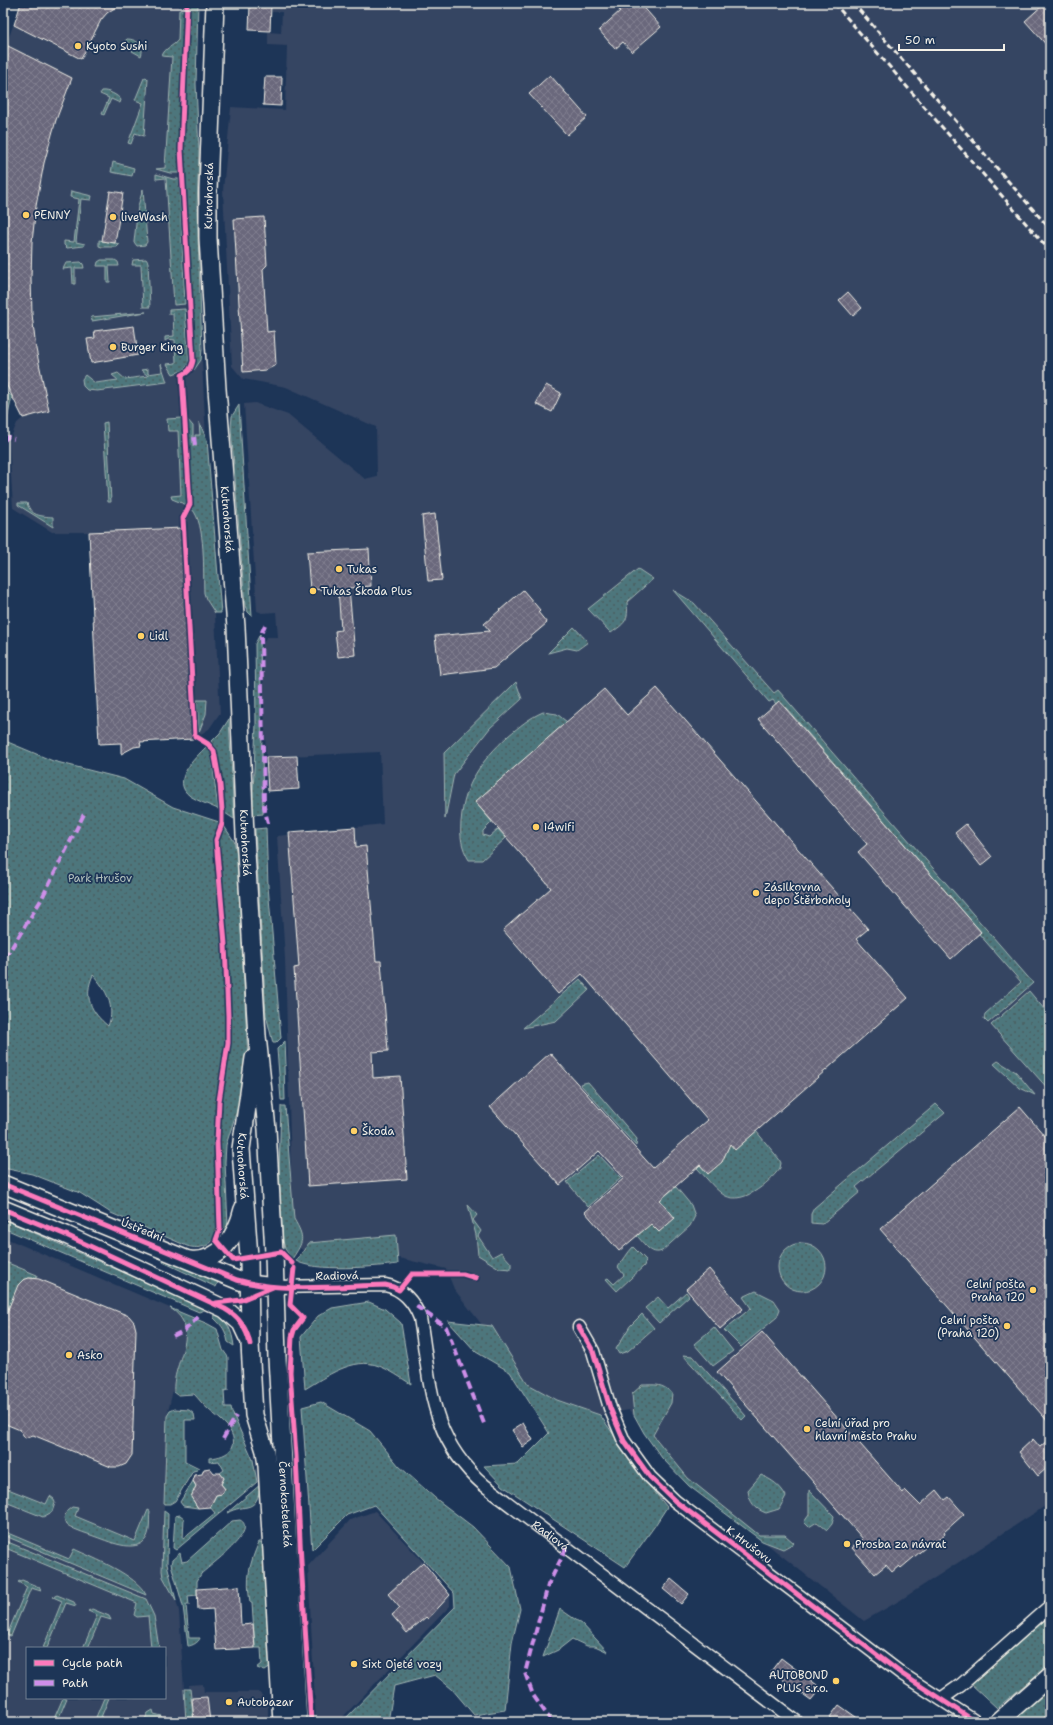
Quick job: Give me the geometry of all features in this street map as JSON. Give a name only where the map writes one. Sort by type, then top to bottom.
[{"type":"main road","name":"Kutnohorská","points":[[215,3],[208,190],[208,238],[217,389],[236,627],[245,835],[257,1036],[267,1129],[275,1287]]},
{"type":"main road","name":"Kutnohorská","points":[[249,1291],[249,1257],[241,1149],[245,1110],[257,1036]]},
{"type":"main road","name":"Ústřední","points":[[3,1184],[236,1280],[249,1291]]},
{"type":"main road","points":[[188,1260],[204,1260],[212,1257],[223,1249],[237,1227],[245,1203]]},
{"type":"main road","points":[[3,1209],[66,1235],[229,1311],[238,1318],[248,1334],[250,1344]]},
{"type":"main road","points":[[214,1303],[232,1303],[249,1291],[275,1287]]},
{"type":"main road","name":"Černokostelecká","points":[[275,1287],[277,1358],[298,1722]]},
{"type":"main road","name":"Černokostelecká","points":[[249,1291],[254,1415],[265,1451],[267,1466],[282,1722]]},
{"type":"main road","points":[[998,1722],[1050,1676]]},
{"type":"street","name":"Radiová","points":[[275,1287],[385,1285],[399,1290],[416,1306],[420,1318],[436,1412],[447,1441],[464,1466],[484,1485],[797,1722]]},
{"type":"street","name":"K Hrušovu","points":[[579,1328],[593,1351],[610,1408],[624,1441],[640,1465],[661,1488],[681,1506],[902,1674],[976,1722]]},
{"type":"street","points":[[941,1700],[961,1685],[1050,1606]]},
{"type":"shaded area","points":[[21,3],[179,3],[179,10],[184,10],[178,151],[188,342],[201,342],[220,713],[209,729],[193,739],[140,742],[141,746],[121,752],[89,532],[52,532],[13,508],[9,442],[17,423],[23,418],[3,378],[3,54]]},
{"type":"shaded area","points":[[267,3],[1050,3],[1050,1503],[899,1601],[864,1621],[690,1483],[629,1410],[600,1415],[557,1400],[528,1384],[454,1289],[446,1269],[369,1251],[309,1255],[293,1243],[285,959],[277,836],[383,824],[380,752],[266,757],[262,647],[266,637],[278,637],[276,612],[262,613],[257,611],[244,404],[255,403],[288,415],[365,479],[377,476],[376,427],[286,387],[243,379],[232,366],[223,190],[231,107],[285,110],[287,46],[268,45],[268,32],[281,33],[282,12],[272,12],[272,5],[267,5]]},
{"type":"shaded area","points":[[3,1237],[170,1308],[181,1317],[185,1325],[185,1339],[167,1416],[162,1571],[163,1577],[176,1600],[179,1611],[186,1722],[3,1722]]},
{"type":"shaded area","name":"Sixt Ojeté vozy","points":[[375,1511],[423,1562],[450,1595],[450,1606],[338,1722],[316,1722],[308,1566],[350,1520]]},
{"type":"shaded area","name":"Autobazar","points":[[203,1684],[204,1692],[259,1692],[268,1706],[268,1722],[194,1722],[189,1685]]},
{"type":"green space","points":[[189,3],[198,3],[196,84],[199,151],[197,209],[202,349],[201,360],[194,370],[196,358],[190,288],[184,151]]},
{"type":"green space","points":[[179,10],[184,10],[178,151],[179,173],[170,173],[156,169],[165,168],[172,57],[162,56],[165,51],[178,40]]},
{"type":"green space","points":[[127,39],[134,40],[141,46],[141,56],[132,51],[134,46],[125,41]]},
{"type":"green space","points":[[146,77],[148,79],[144,136],[135,133],[131,144],[128,143],[143,103],[135,100],[144,78]]},
{"type":"green space","points":[[102,91],[112,93],[121,100],[120,103],[111,99],[104,115],[102,114],[109,98],[100,94]]},
{"type":"green space","points":[[113,162],[134,168],[132,176],[111,172]]},
{"type":"green space","points":[[156,174],[173,179],[179,179],[185,304],[174,305],[166,178],[156,179]]},
{"type":"green space","points":[[143,189],[147,242],[145,245],[137,246],[134,242],[138,206]]},
{"type":"green space","points":[[71,191],[92,196],[91,200],[81,199],[76,242],[85,244],[84,246],[67,248],[64,245],[64,241],[74,242],[79,199],[70,197]]},
{"type":"green space","points":[[99,240],[120,244],[117,247],[102,247],[99,246]]},
{"type":"green space","points":[[146,259],[148,262],[150,307],[143,307],[141,265],[132,265],[133,260]]},
{"type":"green space","points":[[101,260],[115,260],[118,262],[119,266],[109,266],[110,282],[107,282],[107,266],[97,266],[98,262]]},
{"type":"green space","points":[[81,262],[83,264],[84,268],[75,268],[75,284],[73,284],[72,268],[63,269],[66,263]]},
{"type":"green space","points":[[185,309],[189,363],[184,370],[173,374],[167,364],[176,363],[175,340],[168,339],[165,341],[165,337],[174,336],[173,314],[169,314],[169,310]]},
{"type":"green space","points":[[146,312],[92,321],[91,317]]},
{"type":"green space","points":[[161,364],[167,382],[97,391],[87,390],[83,386],[82,379],[85,375],[95,383],[118,380],[112,375],[118,373],[125,379],[148,376],[141,370],[148,369],[148,374],[162,372]]},
{"type":"green space","points":[[3,391],[12,396],[3,439]]},
{"type":"green space","points":[[239,405],[252,616],[245,606],[231,428],[232,416]]},
{"type":"green space","points":[[182,418],[187,505],[172,499],[171,496],[181,495],[178,431],[168,431],[167,419]]},
{"type":"green space","points":[[187,419],[193,426],[193,446],[196,446],[195,435],[200,435],[199,422],[207,440],[221,613],[215,613],[204,593],[202,537],[200,526],[192,509]]},
{"type":"green space","points":[[107,422],[111,502],[108,502],[103,423]]},
{"type":"green space","points":[[18,503],[27,503],[31,511],[34,513],[53,517],[53,527],[18,505]]},
{"type":"green space","points":[[638,569],[653,579],[627,602],[627,618],[620,627],[611,633],[588,609]]},
{"type":"green space","points":[[673,590],[694,603],[774,693],[778,690],[1033,983],[988,1023],[984,1019],[985,1014],[1021,982],[979,934],[981,932],[780,701],[776,704],[773,700],[769,702]]},
{"type":"green space","points":[[574,627],[588,642],[577,650],[567,648],[548,653]]},
{"type":"green space","points":[[260,634],[263,814],[252,815],[256,724],[255,644]]},
{"type":"green space","points":[[516,682],[522,699],[490,728],[454,774],[445,819],[444,753]]},
{"type":"green space","points":[[197,700],[207,700],[206,714],[199,732]]},
{"type":"green space","points":[[543,712],[557,714],[567,722],[475,802],[492,822],[483,831],[483,835],[489,837],[498,829],[506,838],[482,860],[469,860],[463,846],[461,827],[463,808],[470,785],[482,764],[498,745],[525,722]]},
{"type":"green space","points":[[229,719],[234,819],[225,813],[217,749],[211,742],[220,733]]},
{"type":"green space","name":"Park Hrušov","points":[[3,740],[53,761],[124,779],[173,807],[219,822],[213,840],[223,948],[226,1027],[225,1047],[215,1116],[218,1231],[213,1240],[206,1246],[187,1246],[111,1213],[80,1193],[32,1174],[3,1168]],"holes":[[[93,975],[106,992],[110,1005],[111,1012],[108,1026],[97,1015],[90,1004],[89,990]]]},
{"type":"green space","points":[[206,747],[211,752],[218,809],[190,796],[184,790],[183,777],[186,770]]},
{"type":"green space","points":[[224,826],[234,841],[237,854],[248,1059],[239,1104],[226,1145],[225,1162],[228,1225],[221,1241],[219,1238],[221,1228],[220,1122],[230,1032],[228,959],[219,838]]},
{"type":"green space","points":[[266,828],[268,886],[281,1038],[276,1043],[273,1043],[266,1015],[255,829]]},
{"type":"green space","points":[[580,979],[589,990],[556,1021],[523,1028]]},
{"type":"green space","points":[[1029,991],[1050,1016],[1050,1091],[991,1025]]},
{"type":"green space","points":[[285,1041],[285,1100],[281,1100],[277,1049]]},
{"type":"green space","points":[[998,1061],[1016,1072],[1035,1095],[1020,1088],[994,1064]]},
{"type":"green space","points":[[588,1082],[637,1139],[636,1146],[580,1084]]},
{"type":"green space","points":[[936,1104],[945,1113],[856,1187],[860,1192],[822,1224],[811,1223],[811,1214],[814,1208]]},
{"type":"green space","points":[[281,1106],[285,1106],[294,1219],[302,1239],[299,1248],[292,1259],[285,1249],[283,1241],[279,1171]]},
{"type":"green space","points":[[756,1131],[779,1159],[781,1163],[780,1168],[762,1187],[754,1192],[737,1198],[729,1197],[721,1193],[697,1168],[702,1163],[722,1162],[728,1142],[735,1149]]},
{"type":"green space","points":[[599,1155],[621,1178],[588,1207],[567,1182]]},
{"type":"green space","points":[[676,1187],[691,1205],[695,1216],[690,1226],[662,1251],[654,1252],[637,1236],[653,1221],[658,1231],[658,1218],[668,1209],[660,1200]]},
{"type":"green space","points":[[468,1205],[477,1215],[473,1220],[481,1231],[478,1236],[492,1257],[501,1252],[511,1263],[511,1269],[499,1268],[478,1255],[476,1235]]},
{"type":"green space","points":[[3,1219],[206,1309],[199,1312],[3,1228]]},
{"type":"green space","points":[[396,1235],[398,1264],[331,1268],[317,1267],[296,1261],[309,1243]]},
{"type":"green space","points":[[802,1243],[811,1245],[819,1250],[824,1258],[826,1267],[824,1276],[819,1284],[811,1289],[802,1291],[793,1289],[785,1284],[780,1276],[778,1267],[780,1258],[785,1250],[793,1245]]},
{"type":"green space","points":[[633,1247],[646,1260],[644,1266],[617,1291],[606,1279],[608,1278],[614,1284],[624,1275],[618,1267]]},
{"type":"green space","points":[[163,1259],[218,1282],[216,1287],[163,1262]]},
{"type":"green space","points":[[3,1261],[37,1275],[36,1278],[23,1280],[3,1322]]},
{"type":"green space","points":[[756,1291],[774,1300],[780,1309],[777,1317],[741,1347],[724,1330],[751,1308],[743,1297]]},
{"type":"green space","points":[[686,1292],[689,1296],[659,1323],[645,1308],[658,1297],[668,1308]]},
{"type":"green space","points":[[369,1302],[385,1309],[401,1323],[411,1384],[379,1366],[360,1364],[340,1369],[305,1389],[301,1337],[318,1316],[332,1308]]},
{"type":"green space","points":[[170,1308],[217,1329],[223,1350],[228,1357],[228,1390],[224,1391],[225,1407],[231,1407],[253,1460],[257,1482],[176,1550],[173,1548],[175,1516],[180,1515],[184,1518],[183,1539],[215,1513],[210,1507],[216,1495],[222,1494],[225,1489],[221,1484],[224,1478],[220,1473],[224,1470],[219,1461],[209,1462],[209,1458],[227,1453],[233,1445],[233,1439],[227,1426],[194,1394],[178,1395],[174,1392],[174,1381],[184,1347],[185,1326],[180,1316]]},
{"type":"green space","points":[[214,1313],[223,1319],[228,1326],[234,1346],[228,1342],[223,1328],[214,1318]]},
{"type":"green space","points":[[642,1314],[654,1328],[628,1351],[619,1354],[616,1349],[630,1326]]},
{"type":"green space","points":[[448,1321],[492,1326],[528,1384],[557,1400],[600,1415],[649,1485],[667,1507],[625,1567],[503,1486],[484,1466],[518,1464],[549,1433],[510,1372],[476,1352]]},
{"type":"green space","points":[[714,1327],[733,1351],[713,1366],[694,1344]]},
{"type":"green space","points":[[683,1355],[693,1356],[746,1416],[742,1420]]},
{"type":"green space","points":[[642,1385],[661,1386],[672,1393],[671,1403],[653,1435],[688,1478],[759,1535],[785,1535],[794,1543],[783,1549],[762,1541],[689,1486],[662,1458],[644,1433],[634,1415],[632,1394]]},
{"type":"green space","points":[[321,1402],[370,1431],[399,1466],[435,1498],[473,1527],[511,1567],[520,1609],[512,1643],[505,1710],[474,1715],[452,1689],[435,1675],[394,1686],[388,1722],[342,1722],[455,1607],[454,1593],[374,1505],[347,1515],[312,1550],[302,1407]]},
{"type":"green space","points":[[175,1409],[189,1410],[194,1414],[195,1420],[185,1420],[185,1461],[199,1468],[193,1471],[175,1501],[170,1504],[164,1504],[167,1416],[170,1411]]},
{"type":"green space","points":[[761,1475],[775,1483],[786,1496],[779,1509],[766,1513],[756,1507],[751,1501],[748,1490]]},
{"type":"green space","points":[[193,1481],[196,1486],[191,1497],[198,1508],[183,1506],[180,1502]]},
{"type":"green space","points":[[261,1484],[259,1494],[253,1504],[227,1513]]},
{"type":"green space","points":[[3,1487],[46,1504],[50,1496],[54,1499],[55,1503],[52,1512],[43,1517],[3,1501]]},
{"type":"green space","points":[[809,1490],[834,1516],[832,1524],[827,1530],[817,1522],[809,1527],[804,1522],[809,1515]]},
{"type":"green space","points":[[72,1507],[78,1508],[75,1516],[135,1541],[148,1510],[150,1511],[149,1530],[142,1543],[136,1546],[113,1543],[78,1531],[67,1525],[64,1518],[67,1511]]},
{"type":"green space","points":[[164,1511],[168,1514],[167,1564],[176,1600],[163,1577],[162,1571]]},
{"type":"green space","points":[[240,1520],[244,1525],[243,1532],[239,1539],[231,1548],[201,1574],[197,1581],[197,1595],[188,1596],[189,1605],[186,1605],[189,1638],[200,1638],[195,1644],[188,1646],[183,1606],[171,1564],[172,1560],[180,1553],[182,1562],[187,1561],[232,1521]]},
{"type":"green space","points":[[3,1531],[69,1559],[74,1549],[103,1562],[124,1574],[134,1581],[146,1595],[3,1535]]},
{"type":"green space","points":[[3,1540],[146,1599],[154,1616],[159,1647],[151,1647],[148,1616],[137,1617],[134,1615],[137,1603],[3,1547]]},
{"type":"green space","points":[[259,1542],[261,1542],[264,1546],[271,1667],[265,1671],[257,1668],[262,1664],[261,1648],[255,1648],[252,1602],[250,1602],[248,1586],[249,1572]]},
{"type":"green space","points":[[22,1580],[39,1587],[41,1591],[31,1588],[11,1636],[7,1635],[27,1587],[18,1582]]},
{"type":"green space","points":[[57,1595],[74,1602],[76,1606],[66,1603],[47,1647],[43,1647],[62,1601],[53,1597]]},
{"type":"green space","points":[[92,1609],[109,1616],[111,1620],[101,1617],[88,1647],[83,1647],[97,1615],[88,1611]]},
{"type":"green space","points":[[560,1609],[582,1624],[608,1652],[595,1646],[587,1646],[572,1639],[558,1650],[543,1657]]},
{"type":"green space","points":[[1050,1616],[1050,1664],[997,1708],[971,1684]]},
{"type":"green space","points":[[1050,1686],[1050,1716],[1043,1722],[1012,1721]]},
{"type":"green space","points":[[184,1689],[190,1689],[194,1722],[186,1722]]},
{"type":"green space","points":[[63,1699],[67,1699],[57,1722],[53,1721]]},
{"type":"green space","points":[[104,1699],[109,1699],[99,1722],[94,1722]]},
{"type":"green space","points":[[153,1710],[154,1714],[162,1716],[165,1722],[144,1721],[148,1713]]},
{"type":"building","points":[[21,3],[122,3],[107,13],[101,20],[81,59],[14,25]]},
{"type":"building","points":[[614,3],[640,3],[661,27],[632,52],[623,42],[615,49],[599,30],[620,11]]},
{"type":"building","points":[[1045,3],[1050,3],[1050,49],[1025,21]]},
{"type":"building","points":[[250,5],[271,6],[270,31],[249,30]]},
{"type":"building","points":[[6,45],[72,78],[56,120],[44,163],[36,206],[32,242],[32,314],[36,349],[49,411],[23,418],[3,378],[3,54]]},
{"type":"building","points":[[550,75],[587,117],[567,135],[529,94]]},
{"type":"building","points":[[265,77],[282,77],[281,106],[263,105]]},
{"type":"building","name":"liveWash","points":[[110,191],[123,193],[115,243],[102,241]]},
{"type":"building","points":[[264,217],[267,265],[263,269],[267,332],[274,331],[276,365],[266,370],[243,372],[234,219]]},
{"type":"building","points":[[848,292],[862,308],[853,316],[839,300]]},
{"type":"building","name":"Burger King","points":[[134,326],[138,355],[91,363],[87,339],[95,338],[94,331]]},
{"type":"building","points":[[546,385],[561,393],[552,412],[536,404]]},
{"type":"building","points":[[435,514],[442,580],[428,581],[422,516]]},
{"type":"building","name":"Lidl","points":[[182,528],[193,739],[140,742],[141,746],[134,747],[121,754],[121,743],[99,744],[89,532]]},
{"type":"building","name":"Tukas","points":[[369,549],[371,586],[349,588],[355,655],[338,657],[335,631],[341,630],[338,588],[310,590],[307,552]]},
{"type":"building","points":[[523,590],[540,610],[538,612],[547,623],[494,668],[440,675],[435,636],[490,631],[484,624]]},
{"type":"building","points":[[657,688],[868,929],[856,939],[908,998],[735,1150],[730,1144],[722,1162],[708,1174],[700,1165],[660,1200],[675,1218],[659,1232],[651,1224],[619,1251],[585,1212],[624,1178],[599,1151],[560,1185],[490,1107],[550,1053],[653,1168],[708,1120],[582,974],[558,994],[503,930],[551,888],[475,802],[604,689],[627,715]]},
{"type":"building","points":[[779,701],[981,932],[951,959],[858,852],[867,844],[758,719]]},
{"type":"building","points":[[297,756],[299,789],[268,791],[266,757]]},
{"type":"building","points":[[966,824],[992,857],[981,866],[955,833]]},
{"type":"building","points":[[355,827],[356,847],[366,846],[376,961],[381,961],[388,1051],[372,1052],[373,1078],[400,1076],[407,1179],[308,1186],[294,968],[299,967],[289,832]]},
{"type":"building","name":"Celní pošta (Praha 120)","points":[[1020,1107],[1050,1142],[1050,1424],[880,1229]]},
{"type":"building","points":[[709,1269],[743,1309],[720,1329],[686,1289]]},
{"type":"building","name":"Asko","points":[[29,1278],[39,1279],[129,1316],[134,1322],[136,1330],[132,1455],[126,1464],[119,1467],[111,1467],[33,1435],[25,1438],[20,1430],[3,1423],[3,1322],[18,1285],[23,1280]]},
{"type":"building","name":"Celní úřad pro hlavní město Prahu","points":[[762,1332],[903,1493],[905,1490],[920,1505],[937,1490],[945,1500],[949,1497],[964,1514],[944,1532],[945,1534],[934,1543],[933,1541],[901,1568],[899,1566],[892,1572],[886,1565],[875,1574],[852,1548],[863,1539],[717,1372]]},
{"type":"building","points":[[523,1423],[533,1440],[523,1447],[512,1430]]},
{"type":"building","points":[[1050,1438],[1050,1465],[1038,1476],[1019,1452],[1033,1439],[1040,1447]]},
{"type":"building","points":[[210,1468],[214,1473],[220,1473],[224,1478],[221,1484],[225,1489],[222,1494],[216,1495],[210,1507],[198,1508],[191,1497],[196,1486],[193,1481],[195,1475],[202,1474],[204,1469]]},
{"type":"building","points":[[423,1562],[450,1595],[428,1619],[426,1617],[407,1633],[392,1615],[400,1608],[388,1594]]},
{"type":"building","points":[[671,1579],[689,1594],[681,1604],[663,1589]]},
{"type":"building","points":[[239,1586],[241,1625],[253,1624],[255,1648],[216,1650],[213,1609],[198,1610],[197,1589]]},
{"type":"building","points":[[781,1658],[821,1688],[811,1700],[771,1671]]},
{"type":"building","points":[[207,1697],[210,1722],[194,1722],[192,1698]]},
{"type":"building","points":[[839,1705],[863,1722],[837,1722],[830,1717]]},
{"type":"railway","points":[[834,3],[1050,251]]},
{"type":"railway","points":[[853,3],[1050,229]]},
{"type":"marked path","points":[[195,445],[194,436],[196,435]]},
{"type":"marked path","points":[[3,441],[8,437],[14,439]]},
{"type":"marked path","points":[[265,625],[261,634],[264,807],[269,827]]},
{"type":"marked path","points":[[3,956],[9,952],[41,900],[84,814]]},
{"type":"marked path","points":[[416,1306],[446,1327],[485,1426]]},
{"type":"marked path","points":[[173,1336],[185,1330],[200,1315]]},
{"type":"marked path","points":[[223,1439],[236,1416]]},
{"type":"marked path","points":[[552,1722],[533,1695],[525,1673],[548,1585],[567,1547]]},
{"type":"cycle path","points":[[187,3],[181,149],[193,361],[189,370],[182,375],[190,504],[183,518],[195,736],[208,744],[214,751],[220,785],[222,824],[216,840],[225,944],[228,1016],[228,1043],[219,1101],[217,1141],[220,1229],[216,1240],[233,1260],[281,1252],[292,1263]]},
{"type":"cycle path","points":[[3,1184],[237,1280],[254,1284],[291,1288],[385,1285],[399,1290],[412,1274],[463,1274],[476,1278]]},
{"type":"cycle path","points":[[3,1209],[66,1235],[225,1309],[242,1324],[247,1333],[250,1344]]},
{"type":"cycle path","points":[[294,1268],[290,1305],[303,1318],[294,1330],[292,1337],[290,1372],[311,1722]]},
{"type":"cycle path","points":[[216,1303],[241,1300],[273,1287]]},
{"type":"cycle path","points":[[579,1327],[593,1351],[610,1408],[624,1441],[650,1477],[675,1501],[902,1674],[976,1722]]},
{"type":"place","name":"Kyoto Sushi","points":[[78,46]]},
{"type":"place","name":"PENNY","points":[[26,215]]},
{"type":"place","name":"liveWash","points":[[113,217]]},
{"type":"place","name":"Burger King","points":[[113,347]]},
{"type":"place","name":"Tukas","points":[[339,569]]},
{"type":"place","name":"Tukas Škoda Plus","points":[[313,591]]},
{"type":"place","name":"Lidl","points":[[141,636]]},
{"type":"place","name":"i4wifi","points":[[536,827]]},
{"type":"place","name":"Zásilkovna depo Štěrboholy","points":[[756,893]]},
{"type":"place","name":"Škoda","points":[[354,1131]]},
{"type":"place","name":"Celní pošta Praha 120","points":[[1033,1290]]},
{"type":"place","name":"Celní pošta (Praha 120)","points":[[1007,1326]]},
{"type":"place","name":"Asko","points":[[69,1355]]},
{"type":"place","name":"Celní úřad pro hlavní město Prahu","points":[[807,1429]]},
{"type":"place","name":"Prosba za návrat","points":[[847,1544]]},
{"type":"place","name":"Sixt Ojeté vozy","points":[[354,1664]]},
{"type":"place","name":"AUTOBOND PLUS s.r.o.","points":[[836,1681]]},
{"type":"place","name":"Autobazar","points":[[229,1702]]}]
